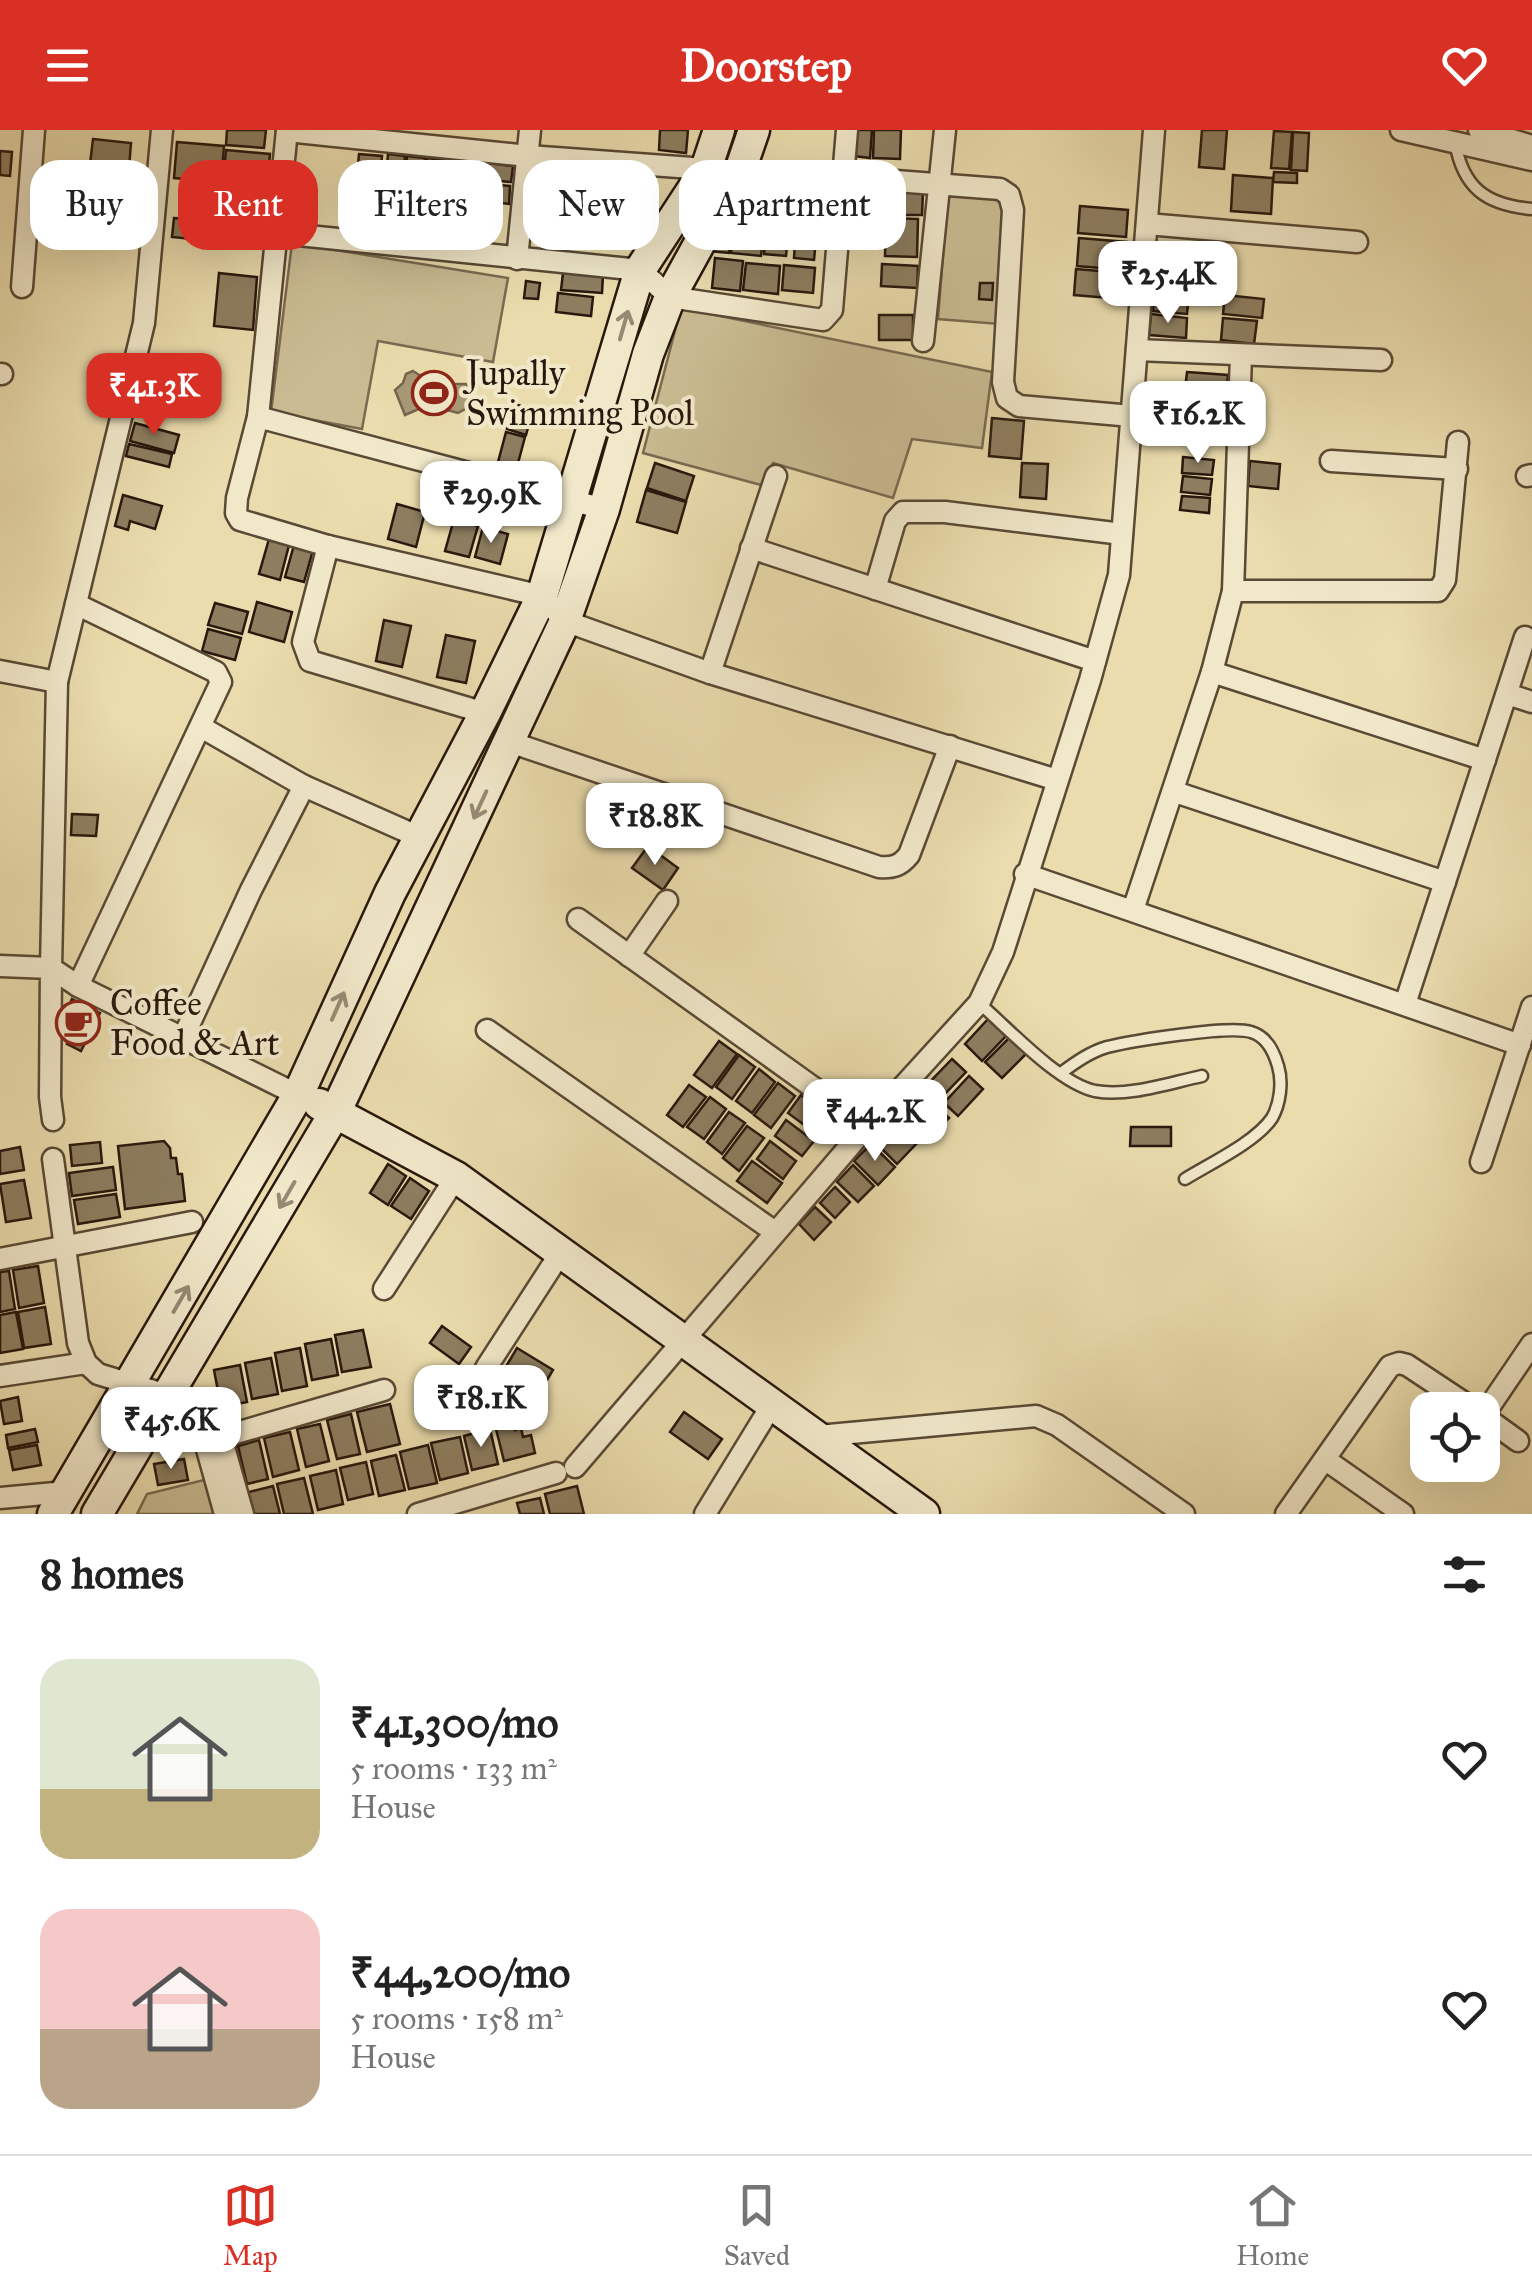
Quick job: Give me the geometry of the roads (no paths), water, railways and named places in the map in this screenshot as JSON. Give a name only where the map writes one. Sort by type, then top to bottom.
[{"type":"street","points":[[22,286],[34,130]]},
{"type":"street","points":[[52,1120],[57,682],[144,324],[162,130]]},
{"type":"street","points":[[285,160],[287,130],[528,156],[679,167]]},
{"type":"street","points":[[517,259],[530,130]]},
{"type":"street","points":[[709,160],[719,130]]},
{"type":"street","points":[[743,160],[754,130]]},
{"type":"street","points":[[845,160],[847,130]]},
{"type":"street","points":[[922,341],[945,130]]},
{"type":"street","points":[[418,1514],[566,1470],[979,1002],[1003,952],[1096,660],[1119,575],[1154,130]]},
{"type":"street","points":[[1401,130],[1455,141],[1530,148]]},
{"type":"street","points":[[1478,130],[1530,148]]},
{"type":"street","points":[[906,181],[1000,188],[1010,195],[1013,210],[1003,382],[1007,398],[1019,406],[1132,416]]},
{"type":"street","points":[[0,1498],[60,1503],[298,1095],[390,893],[542,596],[640,270],[679,210]]},
{"type":"street","points":[[1146,224],[1357,242]]},
{"type":"street","points":[[318,238],[640,270],[670,297],[823,320],[832,310],[837,250]]},
{"type":"street","points":[[277,250],[258,417],[236,498],[238,517],[252,526],[328,546],[542,596],[565,621],[710,673],[1057,780]]},
{"type":"street","points":[[97,1514],[336,1111],[565,621],[604,509],[648,354],[670,297],[696,250]]},
{"type":"street","points":[[1138,350],[1381,360]]},
{"type":"street","points":[[1133,910],[1212,672],[1233,591],[1241,355]]},
{"type":"street","points":[[258,417],[604,509]]},
{"type":"street","points":[[1233,591],[1438,590],[1445,580],[1458,442]]},
{"type":"street","points":[[1331,461],[1457,469]]},
{"type":"street","points":[[710,673],[776,476]]},
{"type":"street","points":[[875,589],[895,521],[903,512],[944,512],[1122,534]]},
{"type":"street","points":[[328,546],[304,642],[310,661],[485,713]]},
{"type":"street","points":[[751,548],[1096,660]]},
{"type":"street","points":[[76,604],[220,676],[221,687],[78,986]]},
{"type":"street","points":[[1405,1004],[1525,637]]},
{"type":"street","points":[[0,672],[57,682]]},
{"type":"street","points":[[1212,672],[1485,760]]},
{"type":"street","points":[[1506,694],[1532,702]]},
{"type":"street","points":[[201,727],[304,786],[419,838]]},
{"type":"street","points":[[510,742],[891,868],[902,864],[909,855],[950,746]]},
{"type":"street","points":[[183,1038],[304,786]]},
{"type":"street","points":[[1174,792],[1445,882]]},
{"type":"street","points":[[1025,874],[1520,1045]]},
{"type":"street","points":[[628,956],[668,901]]},
{"type":"street","points":[[578,918],[867,1126]]},
{"type":"street","points":[[0,966],[51,968],[78,986],[336,1111],[456,1177],[924,1514]]},
{"type":"street","points":[[1481,1162],[1532,1007]]},
{"type":"street","points":[[487,1030],[775,1232]]},
{"type":"street","points":[[53,1159],[78,1343],[86,1363],[98,1374],[170,1396],[206,1418],[243,1514]]},
{"type":"street","points":[[384,1289],[456,1177]]},
{"type":"street","points":[[0,1259],[192,1222]]},
{"type":"street","points":[[486,1368],[561,1252]]},
{"type":"street","points":[[1499,1392],[1532,1344]]},
{"type":"street","points":[[1286,1514],[1386,1371],[1399,1362],[1448,1392]]},
{"type":"street","points":[[0,1376],[86,1363]]},
{"type":"street","points":[[214,1440],[384,1390]]},
{"type":"street","points":[[713,1511],[773,1403]]},
{"type":"street","points":[[818,1436],[1036,1416],[1057,1425],[1184,1514]]},
{"type":"street","points":[[1500,1428],[1518,1441]]},
{"type":"street","points":[[214,1440],[225,1514]]},
{"type":"street","points":[[1326,1460],[1403,1514]]},
{"type":"lane","points":[[1455,141],[1459,166],[1475,188],[1494,200],[1532,208]]},
{"type":"lane","points":[[979,1002],[1061,1073],[1083,1087],[1117,1092],[1202,1076]]},
{"type":"lane","points":[[1061,1073],[1094,1052],[1133,1042],[1233,1030],[1254,1032],[1270,1045],[1280,1069],[1280,1098],[1271,1118],[1255,1135],[1184,1180]]},
{"type":"place","name":"Jupally Swimming Pool","points":[[434,393]]},
{"type":"place","name":"Coffee Food & Art","points":[[78,1023]]}]
